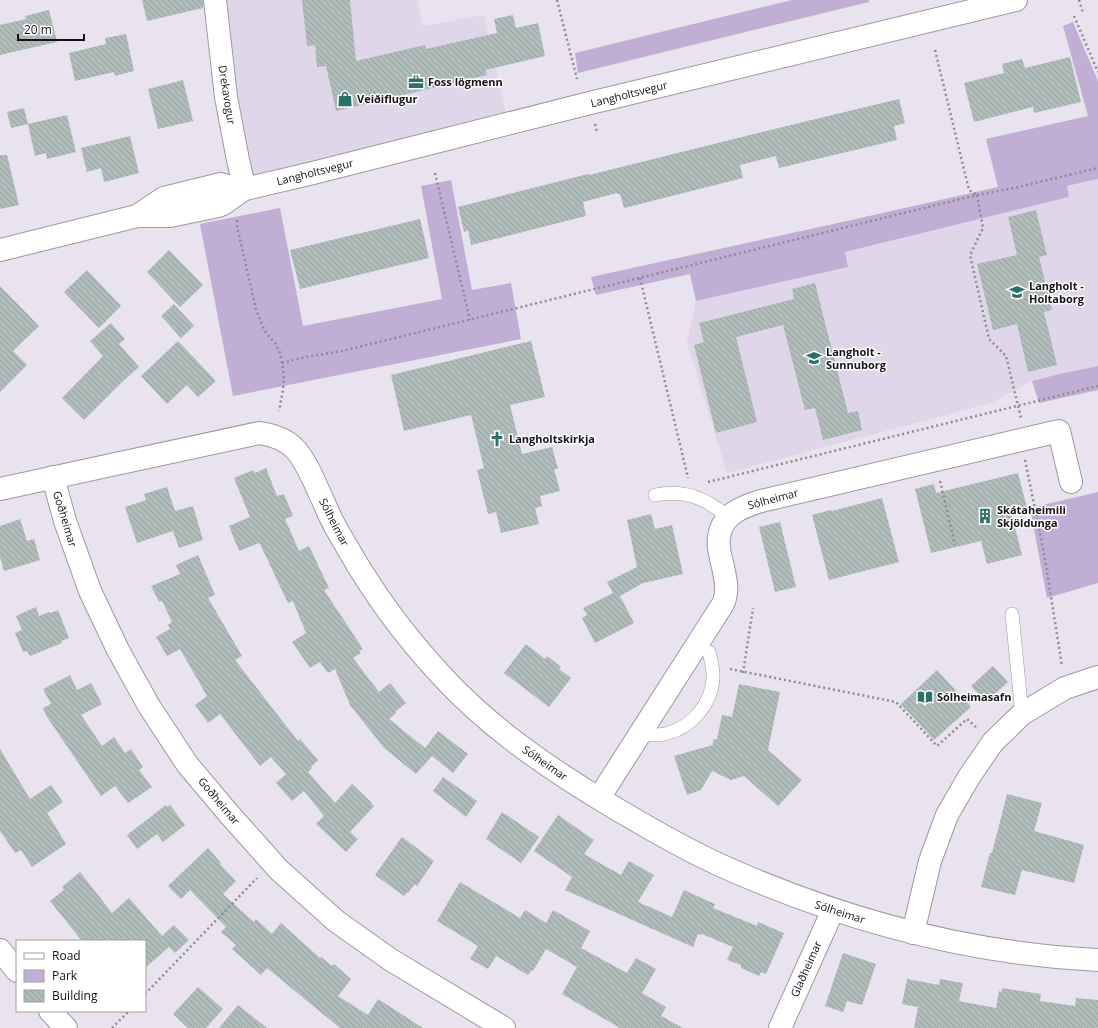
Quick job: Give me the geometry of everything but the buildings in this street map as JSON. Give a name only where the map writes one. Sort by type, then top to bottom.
[{"type":"street","name":"Drekavogur","points":[[215,0],[226,97],[244,190]]},
{"type":"street","name":"Langholtsvegur","points":[[0,250],[137,216],[170,216],[218,206],[244,190],[590,103],[1016,0]]},
{"type":"street","name":"Sólheimar","points":[[728,517],[735,511],[761,501],[934,460],[1021,430],[1060,431],[1071,482]]},
{"type":"street","name":"Sólheimar","points":[[0,489],[259,433],[271,434],[288,442],[309,469],[327,509],[370,586],[416,647],[469,703],[500,730],[559,773],[644,825],[689,850],[736,872],[833,910],[913,933],[968,945],[1024,953],[1098,960]]},
{"type":"street","name":"Goðheimar","points":[[53,477],[65,521],[90,591],[118,650],[149,706],[187,764],[272,863],[336,921],[391,960],[504,1028]]},
{"type":"street","points":[[599,798],[717,615],[726,598],[726,580],[718,537],[722,526],[728,517]]},
{"type":"street","points":[[913,933],[930,862],[947,815],[968,777],[993,742],[1022,714],[1065,688],[1098,677]]},
{"type":"street","name":"Glaðheimar","points":[[780,1028],[833,910]]},
{"type":"street","points":[[0,950],[16,970]]},
{"type":"street","points":[[51,1012],[66,1028]]},
{"type":"lane","points":[[655,495],[680,493],[692,495],[716,506],[728,517]]},
{"type":"lane","points":[[1012,614],[1022,714]]},
{"type":"lane","points":[[640,734],[665,734],[677,730],[697,715],[710,692],[713,679],[709,652]]},
{"type":"path","points":[[557,0],[577,79]]},
{"type":"path","points":[[1079,0],[1083,13]]},
{"type":"path","points":[[1074,16],[1098,72]]},
{"type":"path","points":[[935,50],[969,190],[977,195],[983,228],[970,255],[989,339],[1006,356],[1018,406],[1021,430],[1044,553],[1065,688]]},
{"type":"path","points":[[282,363],[306,357],[342,352],[977,195],[1014,188],[1098,168]]},
{"type":"path","points":[[435,173],[470,320]]},
{"type":"path","points":[[237,220],[237,226],[256,309],[266,333],[280,353],[284,375],[279,411]]},
{"type":"path","points":[[640,278],[692,495]]},
{"type":"path","points":[[717,480],[1098,386]]},
{"type":"path","points":[[934,460],[955,545]]},
{"type":"path","points":[[743,673],[753,608]]},
{"type":"path","points":[[712,665],[743,673],[896,702],[937,746],[967,719],[993,742]]},
{"type":"path","points":[[146,993],[272,863]]},
{"type":"path","points":[[112,1028],[128,1012]]},
{"type":"shaded area","points":[[212,0],[417,0],[423,26],[484,15],[509,127],[239,189]]},
{"type":"shaded area","points":[[1098,179],[1098,366],[1032,381],[991,403],[727,473],[687,342],[696,301],[847,267],[844,252],[1069,197],[1067,187]]},
{"type":"green space","points":[[792,0],[869,0],[869,2],[578,73],[575,53]]},
{"type":"green space","points":[[1073,22],[1098,81],[1098,179],[1067,186],[1069,197],[845,252],[848,267],[696,301],[690,274],[596,295],[591,277],[998,187],[986,139],[1088,116],[1063,26]]},
{"type":"green space","points":[[451,180],[472,290],[511,283],[521,339],[233,396],[200,224],[280,208],[303,326],[442,299],[421,186]]},
{"type":"green space","points":[[1098,366],[1098,390],[1039,403],[1032,381]]},
{"type":"green space","points":[[1098,492],[1098,583],[1047,598],[1030,508]]},
{"type":"place","name":"Foss lögmenn","points":[[416,82]]},
{"type":"place","name":"Veiðiflugur","points":[[345,99]]},
{"type":"place","name":"Langholt - Holtaborg","points":[[1017,292]]},
{"type":"place","name":"Langholt - Sunnuborg","points":[[814,358]]},
{"type":"place","name":"Langholtskirkja","points":[[497,439]]},
{"type":"place","name":"Skátaheimili Skjöldunga","points":[[985,516]]},
{"type":"place","name":"Sólheimasafn","points":[[925,697]]}]
